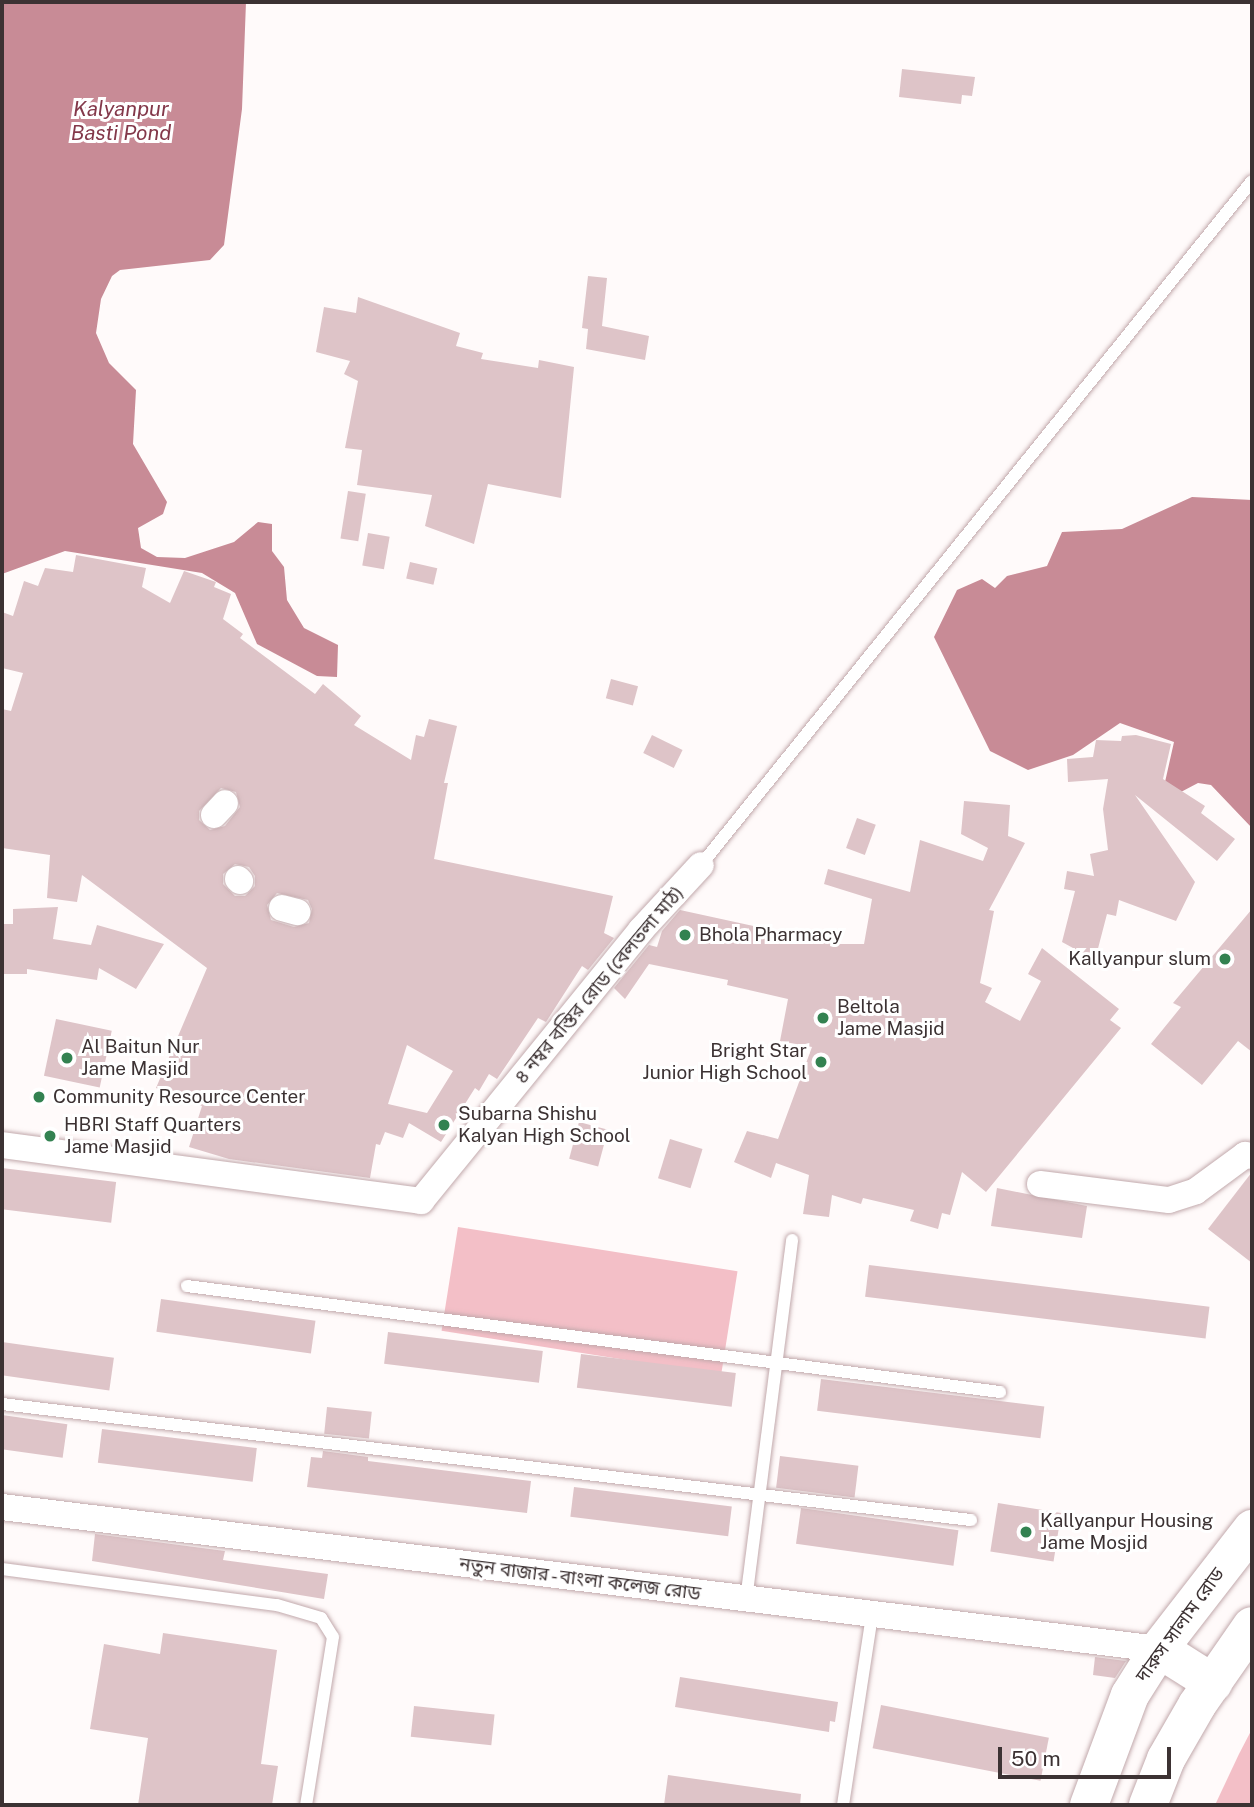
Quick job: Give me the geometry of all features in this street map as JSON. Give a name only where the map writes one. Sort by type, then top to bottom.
[{"type":"main road","name":"দারুস সালাম রোড","points":[[1089,1805],[1130,1695],[1158,1649],[1252,1529]]},
{"type":"main road","points":[[1148,1805],[1166,1759],[1252,1626]]},
{"type":"main road","points":[[1158,1649],[1213,1683]]},
{"type":"street","name":"৪ নম্বর বস্তির রোড (বেলতলা মাঠ)","points":[[2,1145],[421,1201],[641,930],[701,865]]},
{"type":"street","points":[[1040,1184],[1168,1200],[1196,1191],[1245,1155],[1252,1156]]},
{"type":"street","name":"নতুন বাজার - বাংলা কলেজ রোড","points":[[2,1507],[1158,1649]]},
{"type":"lane","points":[[701,865],[1252,181]]},
{"type":"lane","points":[[746,1600],[792,1240]]},
{"type":"lane","points":[[187,1286],[775,1360],[1000,1392]]},
{"type":"lane","points":[[2,1404],[761,1492],[971,1520]]},
{"type":"lane","points":[[2,1569],[277,1605],[321,1618],[333,1637],[306,1805]]},
{"type":"lane","points":[[843,1805],[872,1615]]},
{"type":"shaded area","points":[[458,1227],[738,1271],[721,1375],[442,1331]]},
{"type":"shaded area","points":[[1252,1729],[1252,1805],[1215,1805],[1239,1754]]},
{"type":"water","name":"Kalyanpur Basti Pond","points":[[2,2],[246,2],[242,109],[224,245],[210,260],[120,270],[112,276],[101,299],[96,333],[109,363],[136,390],[133,444],[167,502],[163,514],[138,528],[141,548],[157,557],[185,558],[234,542],[258,522],[272,524],[272,551],[284,567],[287,600],[304,628],[338,645],[337,677],[317,676],[257,644],[235,593],[202,573],[65,551],[2,574]]},
{"type":"water","points":[[1192,497],[1252,500],[1252,828],[1211,785],[1198,783],[1179,793],[1163,791],[1174,742],[1120,723],[1073,755],[1028,770],[990,751],[934,637],[957,590],[982,579],[995,588],[1007,576],[1047,566],[1062,532],[1122,529]]},
{"type":"building","points":[[902,69],[975,77],[972,96],[962,95],[961,104],[899,97]]},
{"type":"building","points":[[588,276],[607,278],[602,326],[649,336],[645,360],[586,349],[588,329],[582,328]]},
{"type":"building","points":[[358,297],[460,333],[456,346],[483,353],[481,359],[538,368],[539,360],[574,367],[561,498],[488,484],[474,544],[425,526],[432,495],[357,485],[362,450],[345,448],[358,381],[344,374],[350,361],[316,352],[324,307],[356,313]]},
{"type":"building","points":[[348,491],[366,494],[358,541],[340,538]]},
{"type":"building","points":[[368,533],[390,537],[384,569],[362,565]]},
{"type":"building","points":[[76,555],[146,568],[142,587],[170,603],[184,571],[216,582],[214,587],[231,594],[223,619],[243,634],[240,638],[315,694],[323,684],[361,716],[354,725],[411,760],[416,735],[424,737],[429,719],[457,726],[444,783],[448,783],[434,859],[613,896],[604,933],[614,938],[588,970],[582,966],[546,1022],[538,1018],[497,1079],[489,1074],[479,1091],[475,1088],[441,1142],[409,1123],[403,1138],[385,1132],[380,1145],[376,1144],[370,1178],[229,1159],[189,1147],[202,1106],[156,1088],[207,968],[82,875],[77,902],[47,898],[50,855],[2,848],[2,709],[11,711],[23,673],[2,668],[2,612],[13,616],[24,581],[38,586],[45,568],[73,572]],"holes":[[[221,788],[236,792],[240,807],[225,826],[210,830],[199,820],[199,811]],[[235,864],[249,867],[255,876],[255,886],[245,896],[235,896],[223,884],[223,874]],[[277,893],[308,900],[312,909],[309,923],[294,927],[271,920],[267,905]],[[407,1045],[453,1071],[427,1113],[388,1104]]]},
{"type":"building","points":[[410,562],[437,568],[433,585],[406,579]]},
{"type":"building","points":[[611,679],[638,686],[633,706],[606,698]]},
{"type":"building","points":[[652,735],[683,750],[674,768],[643,753]]},
{"type":"building","points":[[1136,735],[1171,744],[1163,779],[1205,806],[1201,813],[1235,839],[1217,861],[1135,795],[1195,882],[1176,921],[1119,900],[1116,916],[1107,914],[1095,960],[1062,942],[1075,891],[1064,889],[1067,871],[1094,876],[1090,854],[1108,850],[1103,809],[1108,779],[1068,782],[1067,759],[1093,757],[1096,740],[1121,741],[1122,736]]},
{"type":"building","points":[[964,801],[1010,805],[1008,836],[1025,843],[989,910],[994,911],[980,983],[992,988],[985,1002],[1020,1021],[1041,981],[1028,974],[1042,948],[1119,1009],[1110,1020],[1121,1028],[986,1192],[962,1172],[950,1215],[942,1213],[938,1229],[910,1221],[914,1210],[863,1198],[861,1204],[832,1195],[829,1217],[803,1214],[809,1175],[776,1163],[771,1178],[734,1162],[747,1131],[778,1139],[812,1047],[780,1041],[788,999],[727,985],[728,980],[649,964],[625,999],[614,988],[649,945],[657,947],[662,931],[680,910],[758,927],[757,931],[835,944],[864,944],[872,899],[824,884],[828,869],[910,892],[920,840],[983,861],[988,848],[961,834]]},
{"type":"building","points":[[857,818],[876,825],[865,855],[846,848]]},
{"type":"building","points":[[58,907],[53,939],[91,945],[97,925],[164,944],[136,989],[99,968],[97,980],[27,969],[27,974],[4,974],[4,924],[13,924],[13,909]]},
{"type":"building","points":[[1252,909],[1252,1052],[1238,1041],[1202,1085],[1151,1044],[1181,1007],[1173,1003]]},
{"type":"building","points":[[56,1019],[112,1031],[100,1088],[44,1076]]},
{"type":"building","points":[[579,1122],[608,1130],[598,1166],[569,1159]]},
{"type":"building","points":[[670,1139],[703,1149],[691,1188],[658,1178]]},
{"type":"building","points":[[2,1168],[116,1182],[111,1223],[2,1209]]},
{"type":"building","points":[[1252,1172],[1252,1263],[1208,1229]]},
{"type":"building","points":[[997,1188],[1087,1206],[1082,1238],[991,1226]]},
{"type":"building","points":[[869,1265],[1209,1307],[1206,1339],[865,1297]]},
{"type":"building","points":[[161,1299],[315,1321],[311,1353],[156,1332]]},
{"type":"building","points":[[388,1332],[543,1351],[539,1383],[384,1364]]},
{"type":"building","points":[[2,1342],[114,1358],[109,1390],[2,1375]]},
{"type":"building","points":[[581,1354],[736,1373],[732,1407],[577,1388]]},
{"type":"building","points":[[821,1379],[1044,1406],[1040,1438],[817,1411]]},
{"type":"building","points":[[327,1407],[372,1412],[369,1439],[324,1434]]},
{"type":"building","points":[[2,1415],[67,1424],[63,1458],[2,1449]]},
{"type":"building","points":[[102,1429],[257,1448],[253,1482],[98,1463]]},
{"type":"building","points":[[323,1451],[368,1457],[368,1461],[531,1481],[527,1513],[307,1487],[311,1457],[322,1458]]},
{"type":"building","points":[[780,1456],[858,1466],[855,1497],[776,1488]]},
{"type":"building","points":[[574,1487],[732,1506],[728,1536],[570,1517]]},
{"type":"building","name":"Kallyanpur Housing Jame Mosjid","points":[[998,1503],[1061,1513],[1054,1561],[990,1551]]},
{"type":"building","points":[[801,1508],[958,1530],[953,1566],[796,1544]]},
{"type":"building","points":[[95,1534],[225,1551],[223,1560],[328,1574],[324,1599],[92,1561]]},
{"type":"building","points":[[163,1633],[277,1650],[261,1764],[278,1766],[272,1805],[138,1805],[148,1738],[90,1729],[104,1644],[160,1654]]},
{"type":"building","points":[[1095,1657],[1126,1661],[1115,1678],[1093,1675]]},
{"type":"building","points":[[680,1677],[838,1702],[835,1722],[830,1721],[829,1732],[675,1707]]},
{"type":"building","points":[[881,1705],[1049,1738],[1040,1781],[873,1748]]},
{"type":"building","points":[[414,1706],[495,1714],[491,1745],[411,1737]]},
{"type":"building","points":[[668,1775],[801,1794],[800,1805],[664,1805]]},
{"type":"place","name":"Bhola Pharmacy","points":[[685,935]]},
{"type":"place","name":"Kallyanpur slum","points":[[1225,959]]},
{"type":"place","name":"Beltola Jame Masjid","points":[[823,1018]]},
{"type":"place","name":"Al Baitun Nur Jame Masjid","points":[[67,1058]]},
{"type":"place","name":"Bright Star Junior High School","points":[[821,1062]]},
{"type":"place","name":"Community Resource Center","points":[[39,1097]]},
{"type":"place","name":"Subarna Shishu Kalyan High School","points":[[444,1125]]},
{"type":"place","name":"HBRI Staff Quarters Jame Masjid","points":[[50,1136]]},
{"type":"place","name":"Kallyanpur Housing Jame Mosjid","points":[[1026,1532]]}]
